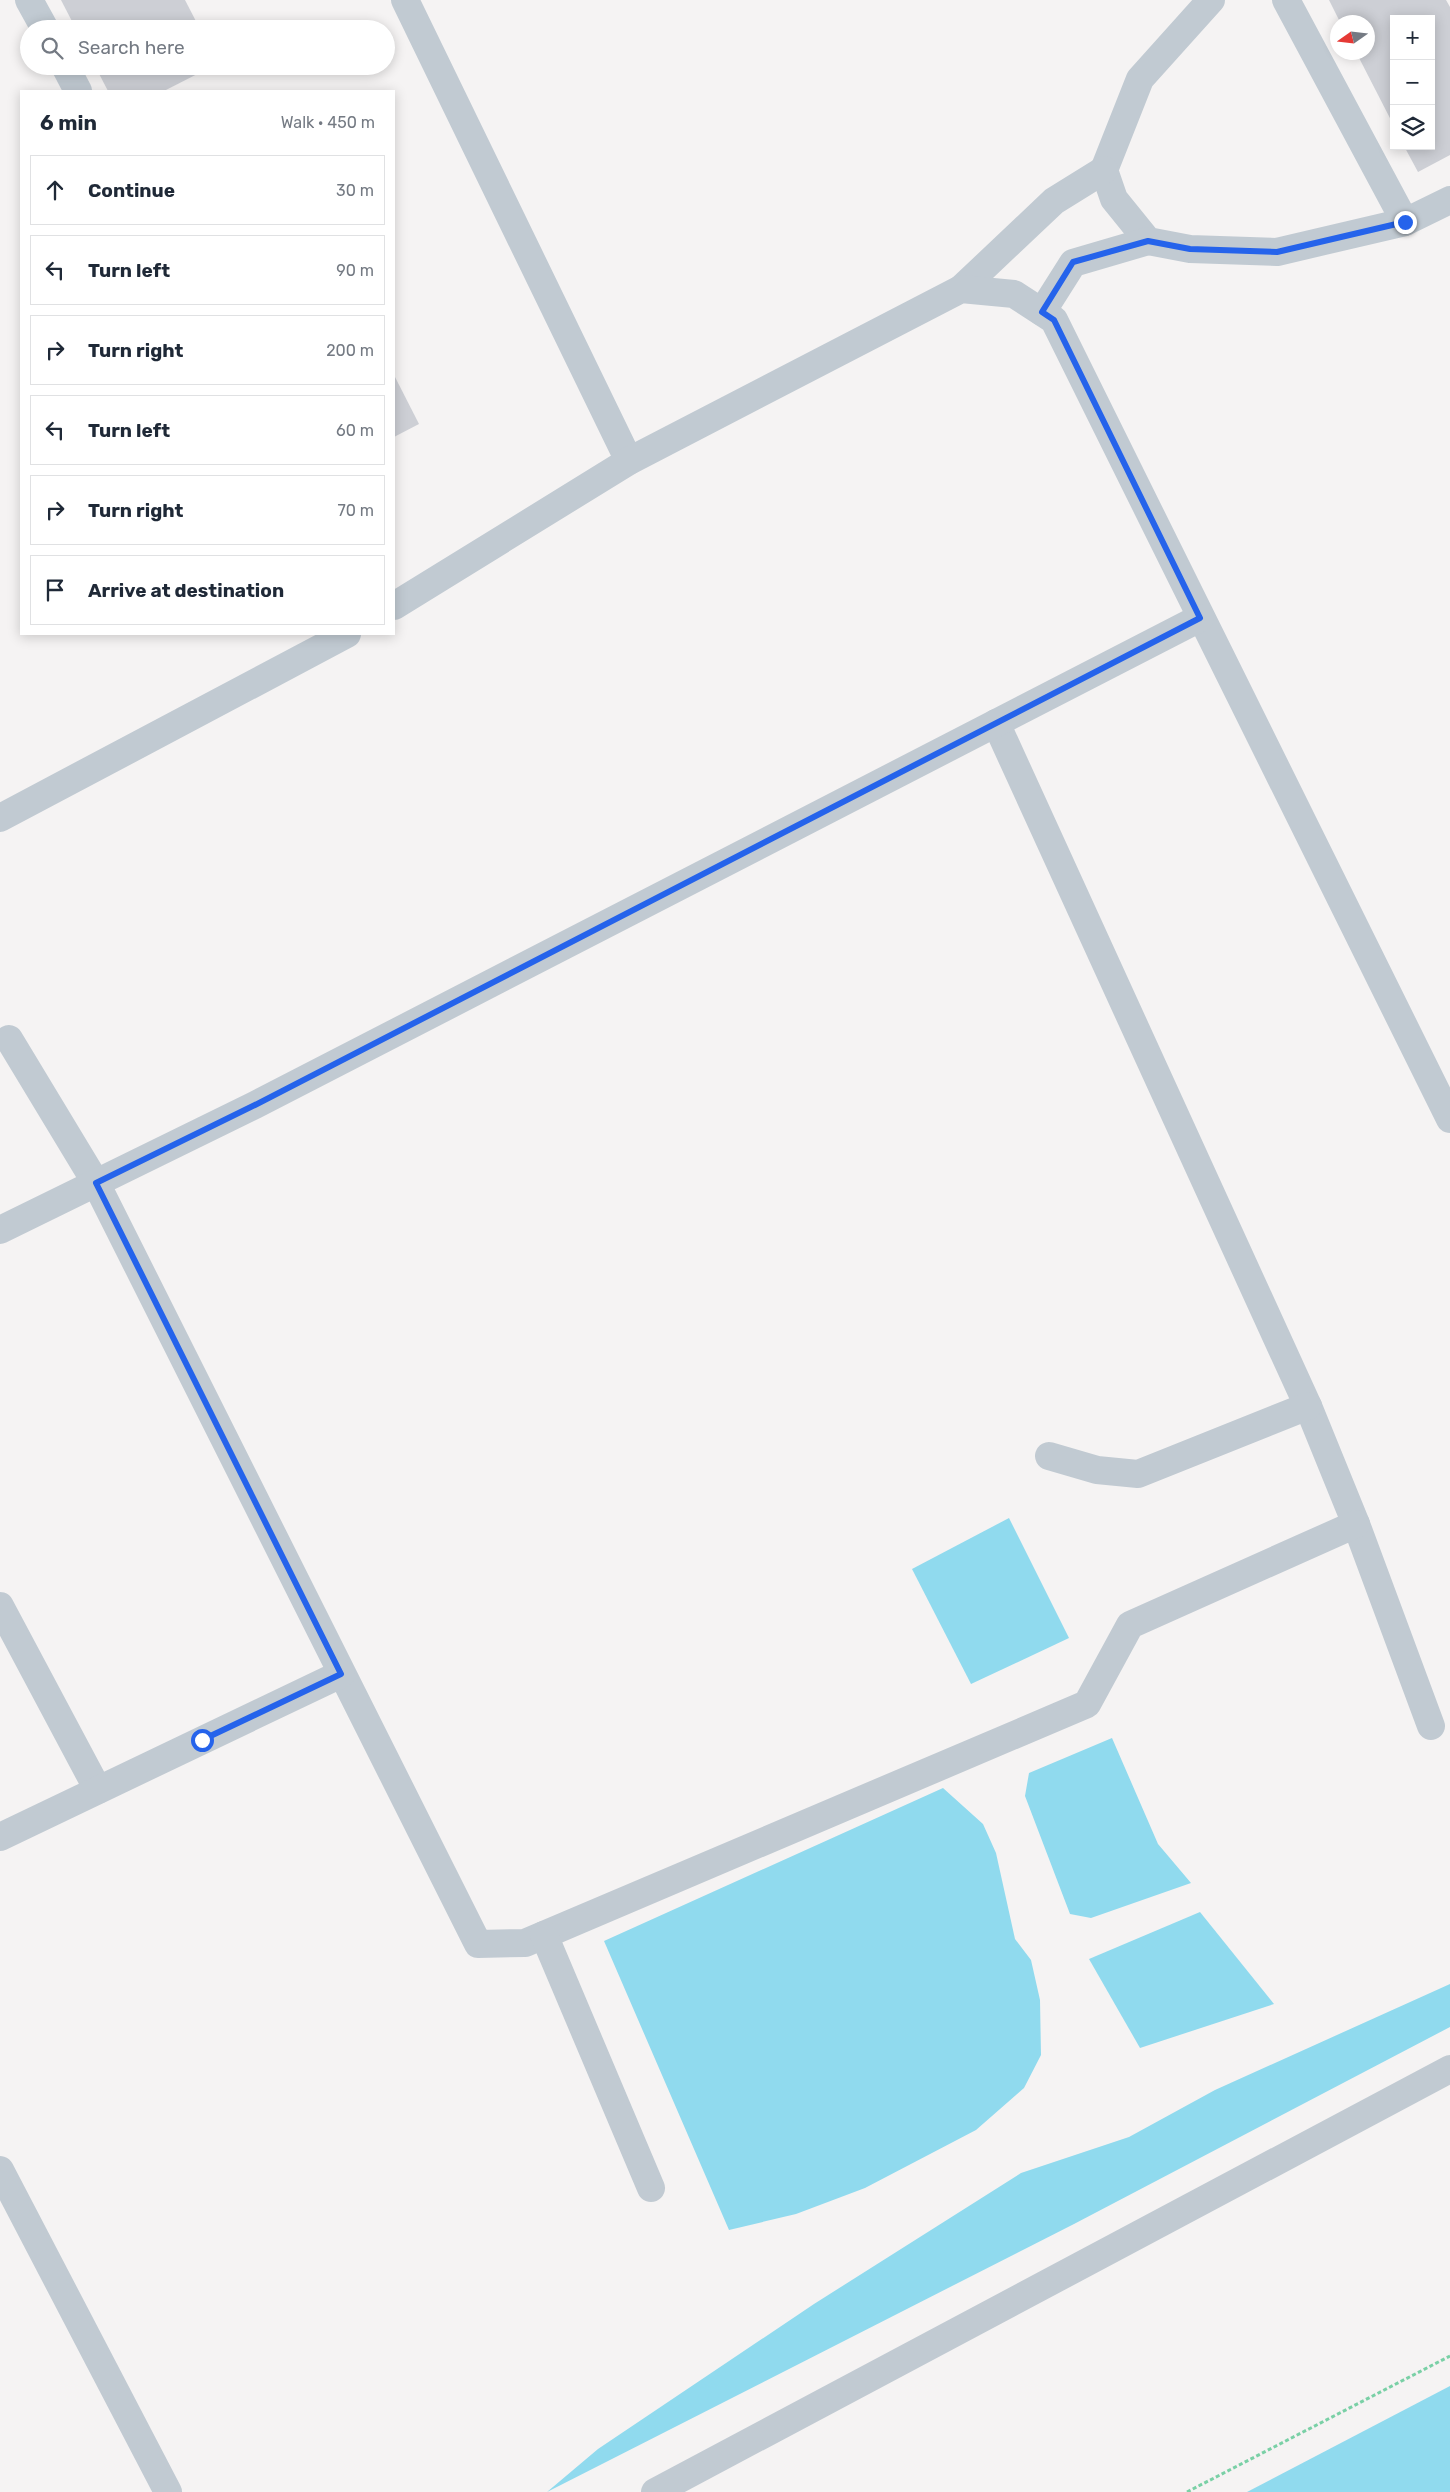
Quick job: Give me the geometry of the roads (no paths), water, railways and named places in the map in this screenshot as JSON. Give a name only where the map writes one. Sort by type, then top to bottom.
[{"type":"street","points":[[29,0],[40,20]]},
{"type":"street","points":[[405,0],[629,461]]},
{"type":"street","points":[[395,605],[629,461],[962,289],[1054,201],[1104,170],[1140,79],[1211,0]]},
{"type":"street","points":[[1286,0],[1405,222]]},
{"type":"street","points":[[70,75],[77,90]]},
{"type":"street","points":[[1104,170],[1114,199],[1148,241]]},
{"type":"street","points":[[1042,312],[1073,262],[1148,241],[1190,249],[1277,252],[1405,222],[1450,200]]},
{"type":"street","points":[[962,289],[1014,294],[1054,320],[1200,618],[1450,1119]]},
{"type":"street","points":[[0,1230],[255,1105],[1200,618]]},
{"type":"street","points":[[0,818],[345,635]]},
{"type":"street","points":[[996,723],[1308,1406],[1356,1524],[1431,1726]]},
{"type":"street","points":[[9,1039],[96,1183],[478,1944],[525,1944],[1087,1704],[1130,1625],[1356,1524]]},
{"type":"street","points":[[1049,1456],[1097,1470],[1138,1474],[1308,1406]]},
{"type":"street","points":[[0,1606],[98,1790]]},
{"type":"street","points":[[0,1836],[341,1674]]},
{"type":"street","points":[[544,1935],[650,2188]]},
{"type":"street","points":[[655,2492],[1450,2070]]},
{"type":"street","points":[[0,2170],[168,2492]]},
{"type":"water","points":[[1009,1518],[1069,1638],[971,1684],[912,1569]]},
{"type":"water","points":[[1112,1738],[1158,1844],[1191,1883],[1091,1918],[1070,1914],[1025,1796],[1029,1773]]},
{"type":"water","points":[[943,1788],[983,1824],[996,1853],[1015,1939],[1031,1960],[1040,2000],[1041,2055],[1024,2088],[976,2130],[865,2188],[796,2214],[729,2230],[604,1941]]},
{"type":"water","points":[[1200,1912],[1274,2004],[1140,2048],[1089,1959]]},
{"type":"water","points":[[1450,1984],[1450,2027],[1074,2224],[547,2492],[598,2449],[814,2304],[1021,2173],[1129,2137],[1215,2090]]},
{"type":"water","points":[[1450,2386],[1450,2492],[1247,2492]]}]
